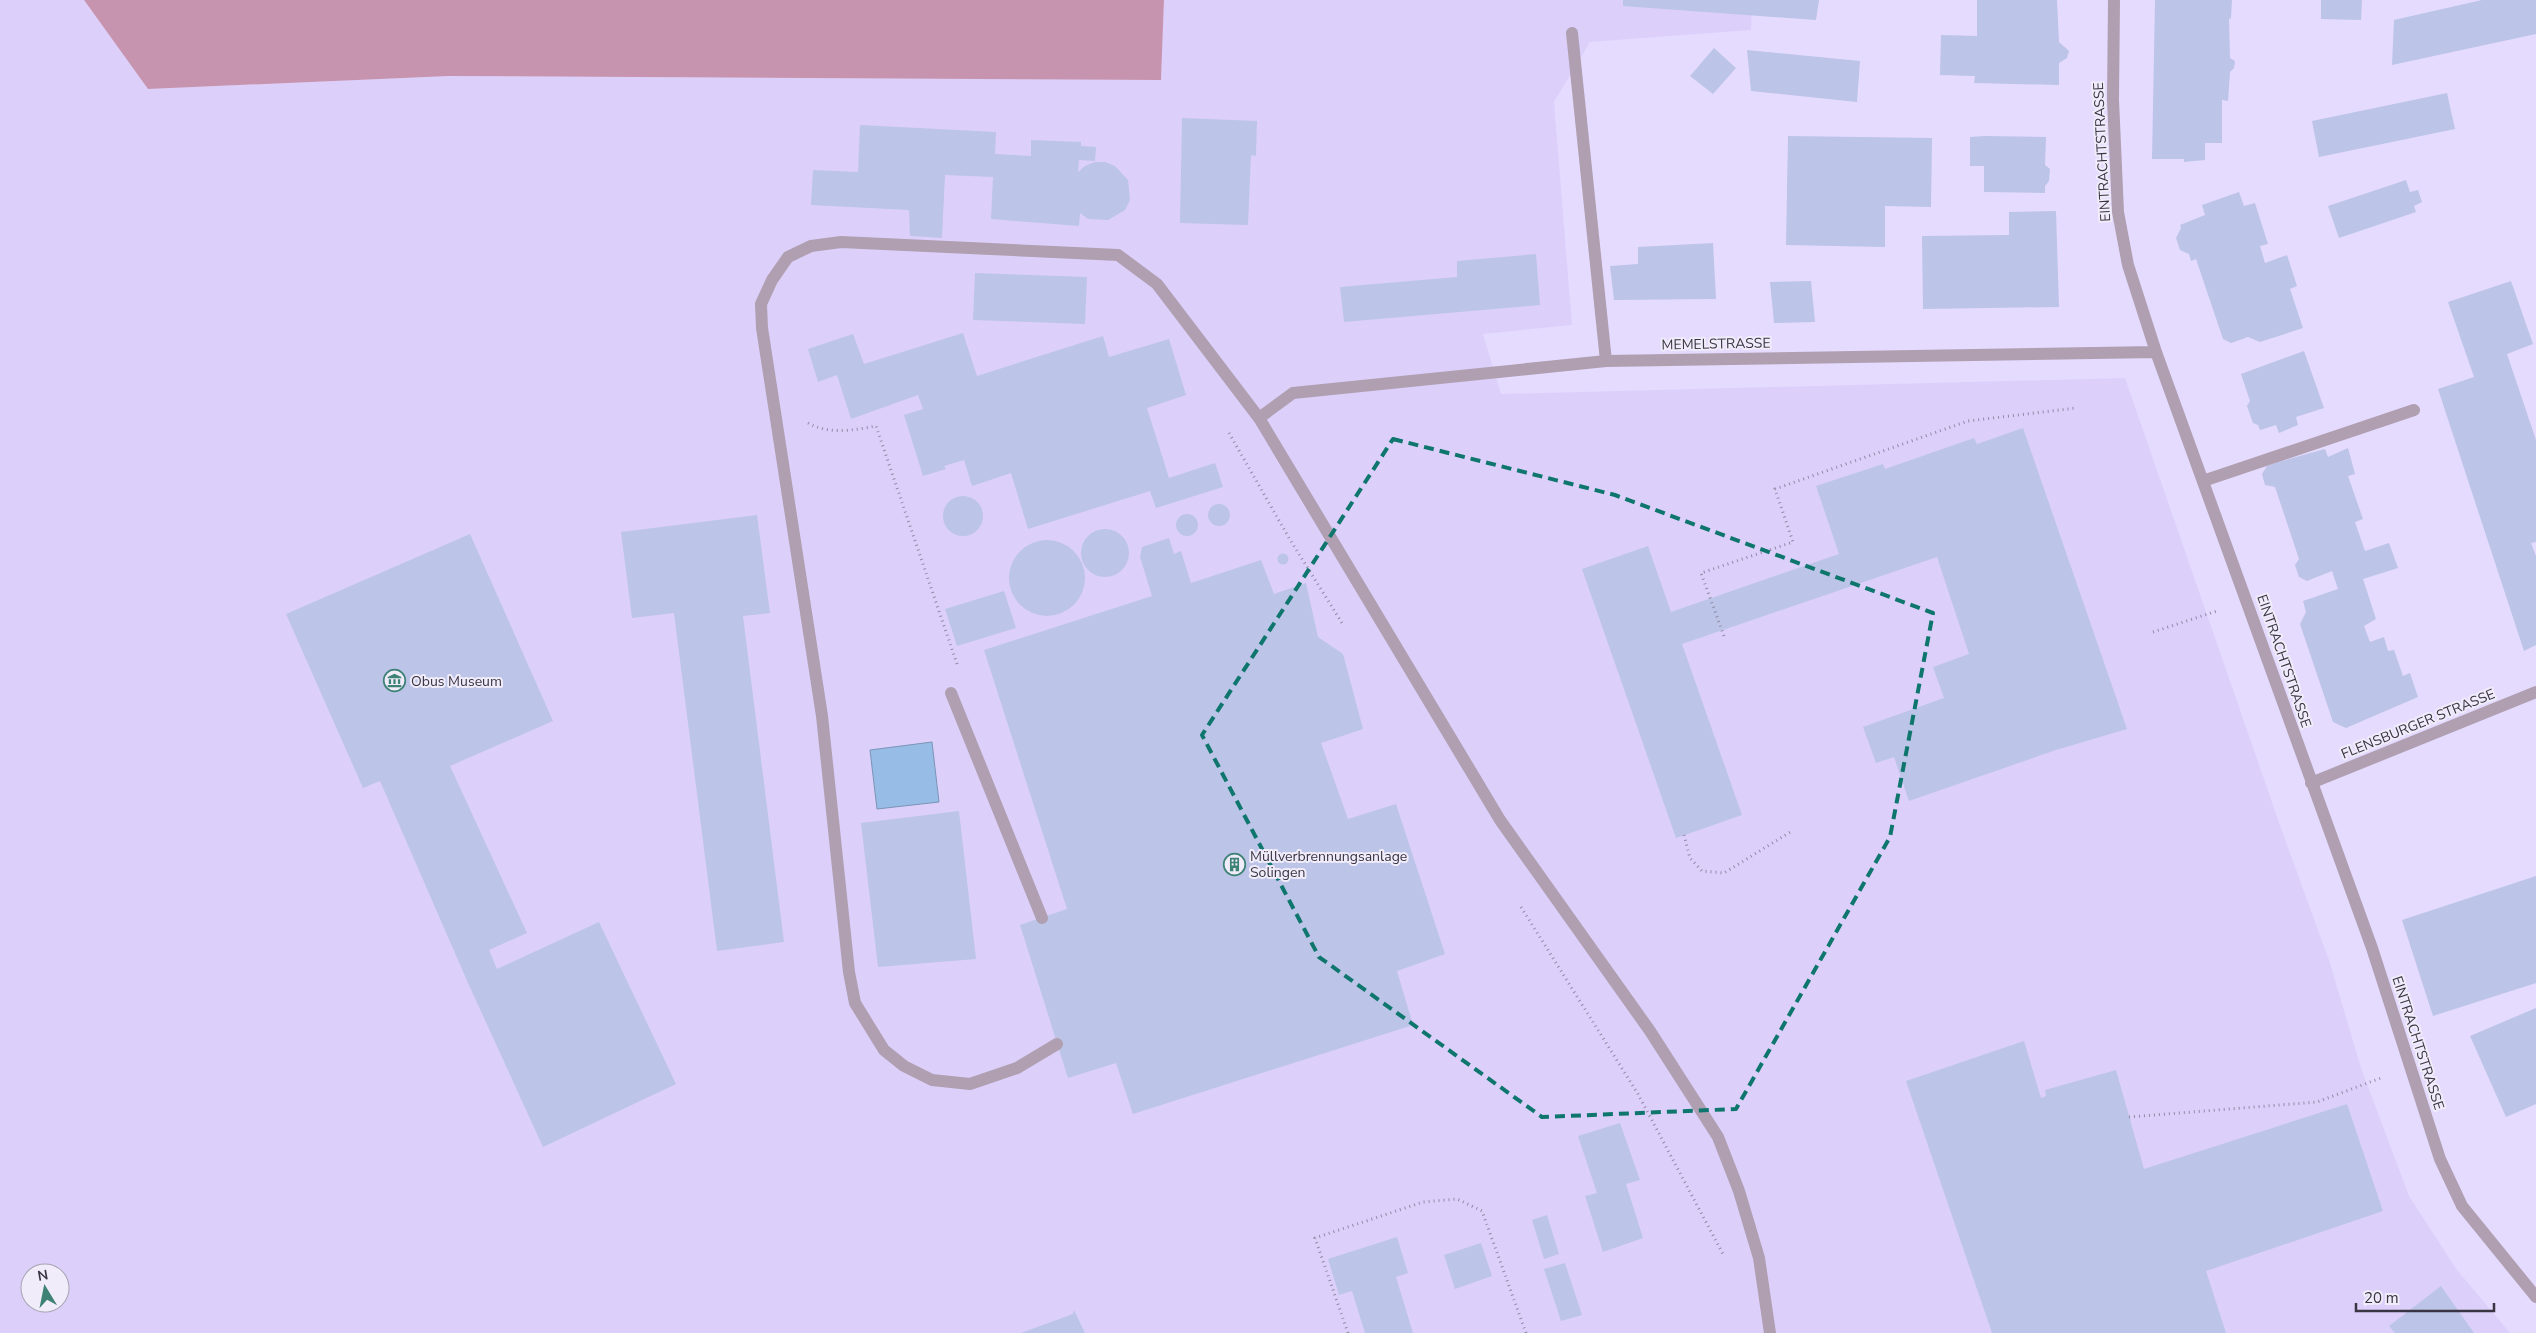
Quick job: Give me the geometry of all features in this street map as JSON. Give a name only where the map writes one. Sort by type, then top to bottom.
[{"type":"street","name":"EINTRACHTSTRASSE","points":[[2114,0],[2113,100],[2118,212],[2128,266],[2156,352],[2372,948],[2440,1159],[2462,1206],[2536,1297]]},
{"type":"street","points":[[1572,33],[1606,361]]},
{"type":"street","points":[[1057,1044],[1018,1068],[970,1084],[932,1080],[904,1066],[884,1050],[855,1003],[849,972],[822,716],[762,328],[761,304],[772,280],[788,258],[812,246],[841,242],[1118,255],[1157,284],[1259,418],[1500,820],[1650,1030],[1718,1137],[1739,1191],[1759,1258],[1770,1333]]},
{"type":"street","name":"MEMELSTRASSE","points":[[1259,418],[1293,392],[1606,361],[2156,352]]},
{"type":"street","points":[[2203,481],[2414,410]]},
{"type":"street","name":"FLENSBURGER STRASSE","points":[[2311,783],[2536,692]]},
{"type":"street","points":[[951,693],[1042,918]]},
{"type":"path","points":[[1724,636],[1701,573],[1793,542],[1775,489],[1968,421],[2076,408]]},
{"type":"path","points":[[803,421],[814,427],[847,431],[876,426],[957,666]]},
{"type":"path","points":[[1225,426],[1290,538],[1348,631]]},
{"type":"path","points":[[2154,632],[2246,600]]},
{"type":"path","points":[[1684,835],[1690,858],[1702,871],[1724,873],[1792,831]]},
{"type":"path","points":[[1516,900],[1638,1094],[1727,1261]]},
{"type":"path","points":[[2129,1117],[2317,1102],[2410,1066]]},
{"type":"path","points":[[1348,1333],[1315,1238],[1423,1202],[1457,1200],[1482,1211],[1526,1333]]},
{"type":"highlighted area","points":[[1393,439],[1615,495],[1933,613],[1890,837],[1736,1109],[1542,1117],[1319,957],[1202,735]]},
{"type":"shaded area","points":[[0,0],[84,0],[148,89],[449,76],[1161,80],[1164,0],[1752,0],[1751,30],[1590,42],[1554,102],[1572,325],[1483,334],[1501,394],[2125,378],[2282,831],[2330,963],[2361,1068],[2409,1196],[2457,1270],[2510,1333],[0,1333]]},
{"type":"shaded area","points":[[84,0],[1164,0],[1161,80],[449,76],[148,89]]},
{"type":"water","points":[[932,742],[939,802],[877,809],[870,750]]},
{"type":"building","points":[[1623,0],[1819,0],[1816,20],[1623,6]]},
{"type":"building","points":[[1977,0],[2057,0],[2059,42],[2069,51],[2067,58],[2059,63],[2059,85],[1974,83],[1975,76],[1940,75],[1941,35],[1977,36]]},
{"type":"building","points":[[2155,0],[2232,0],[2231,18],[2229,19],[2230,58],[2235,61],[2234,68],[2230,72],[2228,101],[2222,100],[2222,143],[2205,143],[2205,160],[2184,162],[2184,159],[2152,159]]},
{"type":"building","points":[[2321,0],[2362,0],[2361,20],[2321,19]]},
{"type":"building","points":[[2482,0],[2536,0],[2536,34],[2392,65],[2394,20]]},
{"type":"building","points":[[1714,48],[1736,68],[1713,94],[1690,76]]},
{"type":"building","points":[[1747,50],[1860,61],[1857,102],[1751,91]]},
{"type":"building","points":[[2447,93],[2455,129],[2319,157],[2312,121]]},
{"type":"building","points":[[1182,118],[1257,121],[1256,156],[1251,155],[1248,225],[1180,223]]},
{"type":"building","points":[[860,125],[996,132],[995,154],[1031,156],[1031,140],[1081,142],[1081,146],[1096,147],[1095,161],[1079,160],[1078,172],[1085,166],[1095,162],[1105,162],[1115,166],[1128,180],[1130,200],[1125,210],[1108,220],[1088,219],[1080,213],[1079,226],[991,219],[993,177],[945,175],[942,238],[910,236],[909,210],[811,205],[813,170],[858,172]]},
{"type":"building","points":[[1788,136],[1932,138],[1931,207],[1885,206],[1885,247],[1786,245]]},
{"type":"building","points":[[1970,137],[2046,137],[2045,165],[2050,169],[2045,193],[1984,192],[1984,166],[1970,166]]},
{"type":"building","points":[[2406,180],[2410,192],[2418,190],[2422,202],[2414,206],[2416,212],[2339,238],[2328,206]]},
{"type":"building","points":[[2239,192],[2244,206],[2255,203],[2268,244],[2260,246],[2265,263],[2287,255],[2297,286],[2290,289],[2303,328],[2260,342],[2248,337],[2231,343],[2223,339],[2196,259],[2191,261],[2189,254],[2180,250],[2176,238],[2181,228],[2180,225],[2205,215],[2202,205]]},
{"type":"building","points":[[2056,211],[2059,307],[1923,309],[1922,236],[2009,235],[2009,212]]},
{"type":"building","points":[[1713,243],[1716,299],[1614,300],[1610,266],[1638,264],[1638,247]]},
{"type":"building","points":[[1536,254],[1540,305],[1344,322],[1340,287],[1457,277],[1457,261]]},
{"type":"building","points":[[975,273],[1087,277],[1085,324],[973,320]]},
{"type":"building","points":[[1811,281],[1815,322],[1774,323],[1770,282]]},
{"type":"building","points":[[2511,281],[2533,344],[2507,354],[2536,440],[2536,542],[2531,543],[2536,556],[2536,645],[2524,651],[2438,389],[2474,377],[2448,302]]},
{"type":"building","points":[[963,333],[977,376],[1103,336],[1109,357],[1169,339],[1186,395],[1147,408],[1169,478],[1215,463],[1223,487],[1156,508],[1150,491],[1028,529],[1011,473],[972,486],[964,460],[944,466],[946,469],[923,476],[904,415],[923,409],[918,395],[851,419],[837,375],[818,382],[808,349],[853,334],[864,364]]},
{"type":"building","points":[[2304,351],[2324,408],[2296,417],[2298,425],[2279,433],[2276,425],[2260,430],[2258,425],[2253,423],[2247,406],[2250,401],[2241,374]]},
{"type":"building","points":[[2023,428],[2127,729],[2056,750],[1909,801],[1894,757],[1876,763],[1863,727],[1944,698],[1933,667],[1969,654],[1937,557],[1682,644],[1742,815],[1676,838],[1582,569],[1648,546],[1671,612],[1839,554],[1816,486],[1883,464],[1885,469],[1974,438],[1977,444]]},
{"type":"building","points":[[2348,448],[2355,474],[2348,476],[2363,519],[2355,522],[2365,551],[2389,543],[2398,568],[2363,579],[2376,619],[2364,626],[2370,642],[2384,637],[2388,651],[2394,650],[2403,676],[2410,673],[2418,697],[2346,728],[2333,722],[2300,624],[2306,612],[2303,601],[2338,589],[2332,571],[2307,581],[2299,577],[2295,565],[2299,559],[2275,487],[2265,485],[2262,474],[2267,466],[2278,462],[2325,449],[2328,457]]},
{"type":"building","points":[[963,496],[977,502],[983,516],[977,530],[963,536],[949,530],[943,516],[949,502]]},
{"type":"building","points":[[1219,504],[1227,507],[1230,515],[1227,523],[1219,526],[1211,523],[1208,515],[1211,507]]},
{"type":"building","points":[[1187,514],[1195,517],[1198,525],[1195,533],[1187,536],[1179,533],[1176,525],[1179,517]]},
{"type":"building","points":[[757,515],[770,613],[743,616],[784,942],[717,951],[674,613],[632,618],[621,532]]},
{"type":"building","points":[[1105,529],[1114,531],[1122,536],[1127,544],[1129,553],[1127,562],[1122,570],[1114,575],[1105,577],[1096,575],[1088,570],[1083,562],[1081,553],[1083,544],[1088,536],[1096,531]]},
{"type":"building","points":[[470,534],[553,721],[450,766],[527,933],[489,950],[497,969],[599,922],[676,1084],[543,1147],[468,983],[380,781],[363,788],[286,614]]},
{"type":"building","name":"Müllverbrennungsanlage Solingen","points":[[1169,538],[1174,554],[1181,551],[1191,583],[1261,560],[1274,594],[1306,583],[1318,637],[1343,654],[1363,729],[1321,743],[1348,819],[1396,804],[1445,954],[1397,971],[1413,1025],[1133,1114],[1116,1063],[1068,1078],[1020,925],[1067,909],[984,650],[1152,596],[1140,557],[1142,547]]},
{"type":"building","points":[[1047,540],[1062,543],[1074,551],[1082,563],[1085,578],[1082,593],[1074,605],[1062,613],[1047,616],[1032,613],[1020,605],[1012,593],[1009,578],[1012,563],[1020,551],[1032,543]]},
{"type":"building","points":[[1283,553],[1289,559],[1283,565],[1277,559]]},
{"type":"building","points":[[1004,591],[1016,628],[957,646],[945,609]]},
{"type":"building","points":[[959,811],[976,959],[878,967],[861,823]]},
{"type":"building","points":[[2536,876],[2536,983],[2433,1016],[2402,920]]},
{"type":"building","points":[[2536,1008],[2536,1104],[2506,1117],[2470,1036]]},
{"type":"building","points":[[2024,1041],[2041,1098],[2046,1096],[2045,1090],[2116,1070],[2144,1169],[2347,1104],[2383,1211],[2206,1271],[2226,1333],[1992,1333],[1906,1081]]},
{"type":"building","points":[[1620,1123],[1640,1180],[1626,1184],[1643,1238],[1603,1252],[1585,1196],[1597,1193],[1578,1136]]},
{"type":"building","points":[[1547,1215],[1559,1254],[1544,1259],[1532,1220]]},
{"type":"building","points":[[1397,1237],[1408,1273],[1396,1277],[1413,1333],[1365,1333],[1352,1291],[1339,1295],[1328,1259]]},
{"type":"building","points":[[1481,1243],[1492,1276],[1455,1289],[1444,1255]]},
{"type":"building","points":[[1565,1263],[1582,1315],[1561,1321],[1544,1269]]},
{"type":"building","points":[[2441,1286],[2474,1333],[2395,1333],[2389,1326]]},
{"type":"building","points":[[1074,1310],[1085,1333],[1021,1333],[1073,1314]]},
{"type":"place","name":"Obus Museum","points":[[395,681]]},
{"type":"place","name":"Müllverbrennungsanlage Solingen","points":[[1234,864]]}]
